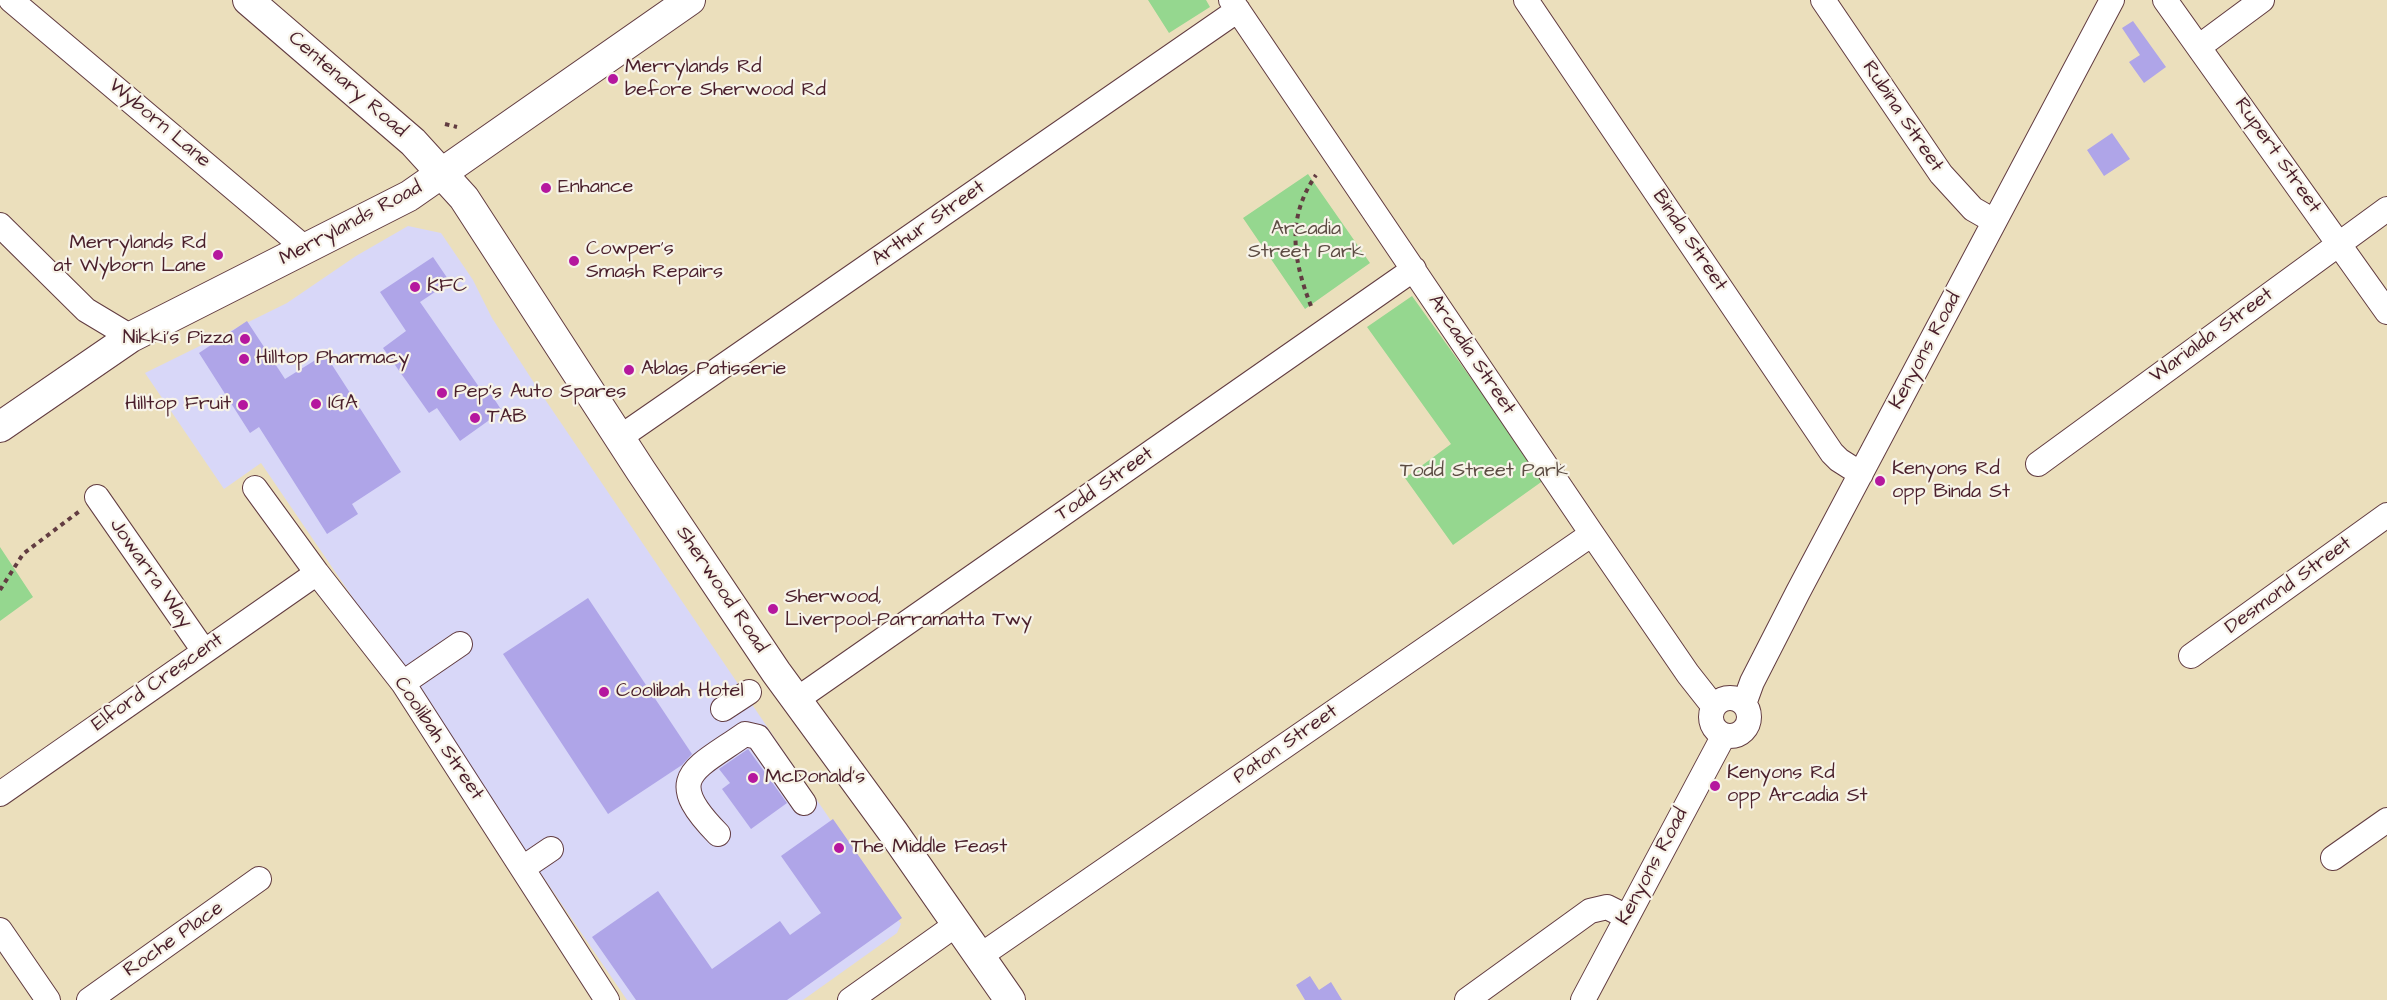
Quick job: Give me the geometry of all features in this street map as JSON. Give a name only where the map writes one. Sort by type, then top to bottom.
[{"type":"main road","name":"Centenary Road","points":[[248,0],[413,142],[442,173]]},
{"type":"main road","name":"Merrylands Road","points":[[0,427],[131,337],[409,196],[690,0]]},
{"type":"main road","name":"Sherwood Road","points":[[442,173],[464,198],[619,438],[796,700],[893,832],[1010,1000]]},
{"type":"street","name":"Wyborn Lane","points":[[11,0],[306,249]]},
{"type":"street","name":"Binda Street","points":[[1526,0],[1832,453],[1846,466],[1861,474]]},
{"type":"street","name":"Rubina Street","points":[[1822,0],[1941,174],[1972,209],[1994,221]]},
{"type":"street","name":"Kenyons Road","points":[[1744,704],[1752,682],[2112,0]]},
{"type":"street","name":"Rupert Street","points":[[2165,0],[2200,46],[2387,312]]},
{"type":"street","points":[[2200,46],[2262,0]]},
{"type":"street","name":"Arcadia Street","points":[[1235,5],[1592,534],[1693,682],[1714,707]]},
{"type":"street","name":"Arthur Street","points":[[619,438],[1235,5]]},
{"type":"street","name":"Warialda Street","points":[[2038,464],[2387,209]]},
{"type":"street","points":[[0,225],[86,310],[131,337]]},
{"type":"street","name":"Todd Street","points":[[796,700],[1414,269]]},
{"type":"street","name":"Coolibah Street","points":[[255,488],[317,573],[403,683],[607,1000]]},
{"type":"street","name":"Jowarra Way","points":[[97,497],[204,651]]},
{"type":"street","name":"Desmond Street","points":[[2191,656],[2387,515]]},
{"type":"street","name":"Paton Street","points":[[980,956],[1592,534]]},
{"type":"street","name":"Elford Crescent","points":[[0,794],[317,573]]},
{"type":"street","points":[[403,683],[460,644]]},
{"type":"street","points":[[723,709],[749,692]]},
{"type":"street","points":[[1728,698],[1738,700],[1744,704],[1749,715],[1746,727],[1737,735],[1724,735],[1718,732],[1713,723],[1714,707],[1728,698]]},
{"type":"street","points":[[718,834],[689,796],[688,782],[694,770],[745,734],[758,737],[804,803]]},
{"type":"street","name":"Kenyons Road","points":[[1583,1000],[1724,735]]},
{"type":"street","points":[[2333,858],[2387,820]]},
{"type":"street","points":[[523,868],[551,849]]},
{"type":"street","name":"Roche Place","points":[[89,1000],[259,879]]},
{"type":"street","points":[[1467,1000],[1590,911],[1607,907],[1627,917]]},
{"type":"street","points":[[850,1000],[957,924]]},
{"type":"street","points":[[0,930],[48,1000]]},
{"type":"path","points":[[445,124],[457,128]]},
{"type":"path","points":[[1311,306],[1300,271],[1294,230],[1299,206],[1316,175]]},
{"type":"path","points":[[0,590],[23,554],[97,497]]},
{"type":"shaded area","points":[[408,226],[441,233],[473,280],[492,318],[540,392],[901,924],[897,933],[803,1000],[627,1000],[261,463],[224,489],[145,373],[287,303],[356,256]]},
{"type":"green space","points":[[1148,0],[1206,0],[1210,7],[1169,33]]},
{"type":"green space","name":"Arcadia Street Park","points":[[1308,174],[1370,263],[1305,309],[1243,218]]},
{"type":"green space","name":"Todd Street Park","points":[[1412,296],[1544,480],[1453,545],[1405,478],[1451,444],[1367,327]]},
{"type":"green space","points":[[0,547],[33,597],[0,621]]},
{"type":"building","points":[[2133,21],[2166,67],[2144,83],[2129,62],[2140,55],[2122,28]]},
{"type":"building","points":[[2112,133],[2130,159],[2104,176],[2087,150]]},
{"type":"building","points":[[433,257],[450,282],[420,302],[486,397],[491,394],[502,411],[460,441],[437,408],[429,413],[383,348],[406,331],[380,292]]},
{"type":"building","points":[[247,321],[285,379],[325,354],[401,472],[352,504],[358,514],[327,534],[259,427],[250,433],[199,353]]},
{"type":"building","points":[[588,598],[692,754],[682,765],[608,814],[503,654]]},
{"type":"building","name":"McDonald's","points":[[748,749],[787,803],[751,829],[722,789],[730,783],[719,769]]},
{"type":"building","points":[[833,819],[902,918],[787,1000],[636,1000],[592,937],[658,891],[712,969],[780,921],[790,935],[821,913],[781,856]]},
{"type":"building","points":[[1310,976],[1319,990],[1331,982],[1342,1000],[1305,1000],[1296,985]]},
{"type":"place","name":"Merrylands Rd before Sherwood Rd","points":[[613,79]]},
{"type":"place","name":"Enhance","points":[[546,188]]},
{"type":"place","name":"Merrylands Rd at Wyborn Lane","points":[[218,255]]},
{"type":"place","name":"Cowper's Smash Repairs","points":[[574,261]]},
{"type":"place","name":"KFC","points":[[415,287]]},
{"type":"place","name":"Nikki's Pizza","points":[[245,339]]},
{"type":"place","name":"Hilltop Pharmacy","points":[[244,359]]},
{"type":"place","name":"Ablas Patisserie","points":[[629,370]]},
{"type":"place","name":"Pep's Auto Spares","points":[[442,393]]},
{"type":"place","name":"IGA","points":[[316,404]]},
{"type":"place","name":"Hilltop Fruit","points":[[243,405]]},
{"type":"place","name":"TAB","points":[[475,418]]},
{"type":"place","name":"Kenyons Rd opp Binda St","points":[[1880,481]]},
{"type":"place","name":"Sherwood, Liverpool-Parramatta Twy","points":[[773,609]]},
{"type":"place","name":"Coolibah Hotel","points":[[604,692]]},
{"type":"place","name":"McDonald's","points":[[753,778]]},
{"type":"place","name":"Kenyons Rd opp Arcadia St","points":[[1715,786]]},
{"type":"place","name":"The Middle Feast","points":[[839,848]]}]
